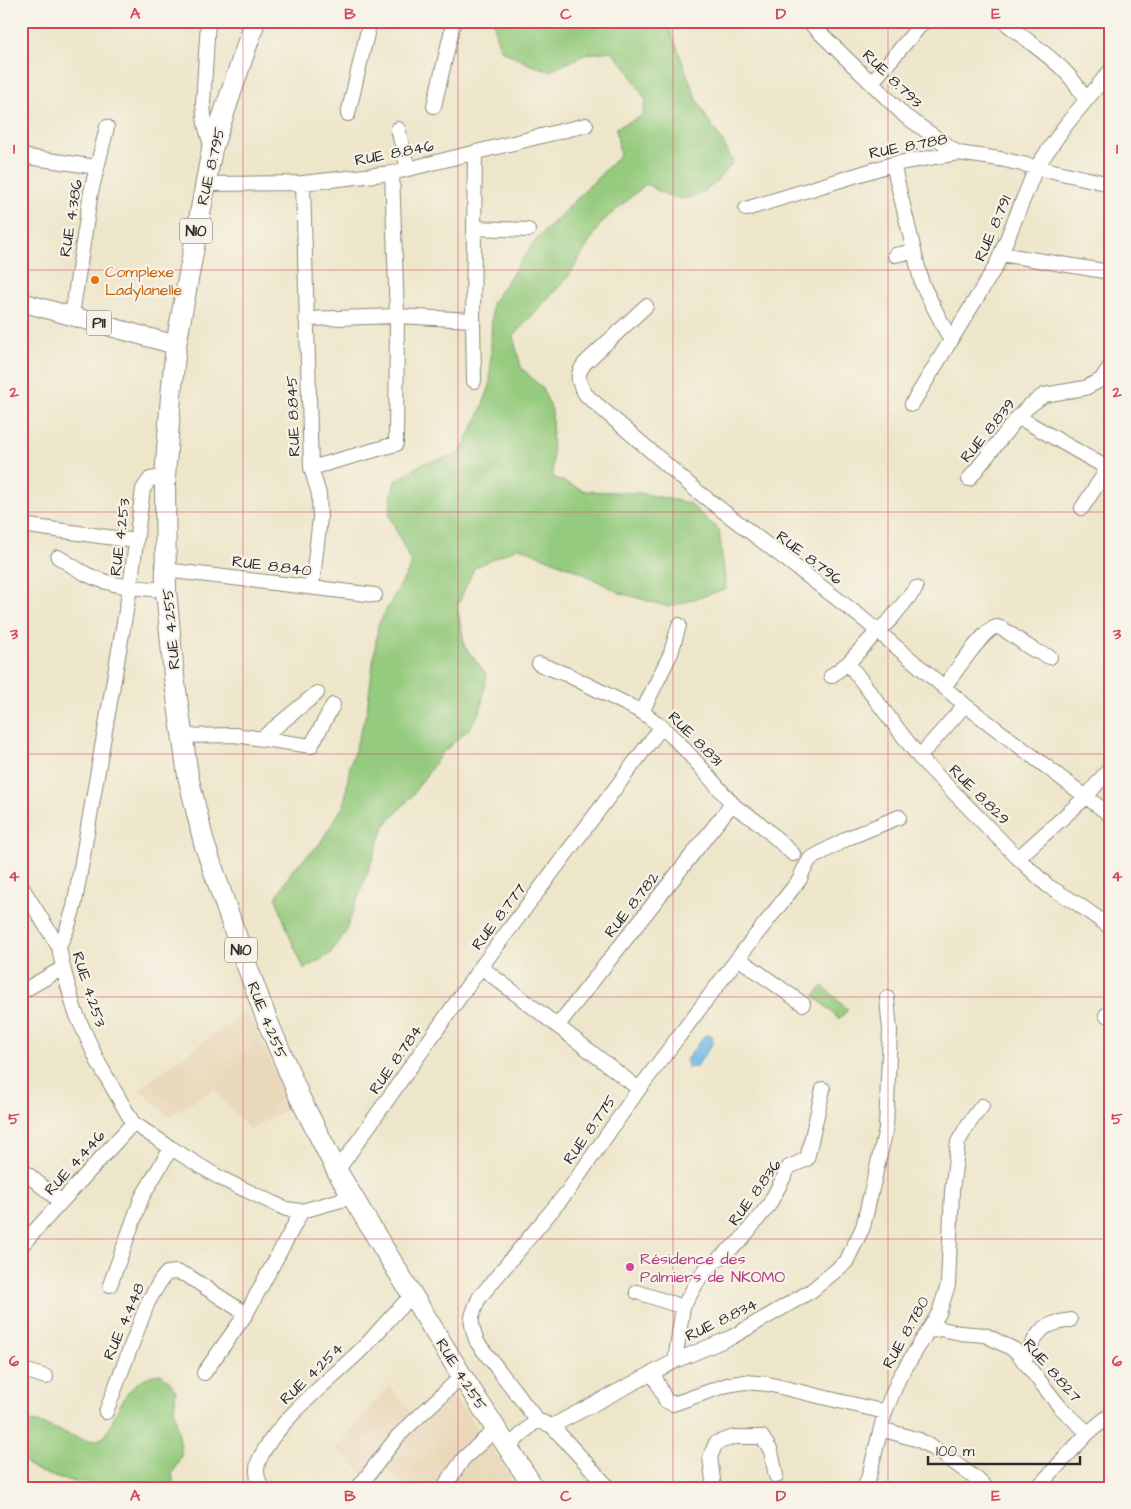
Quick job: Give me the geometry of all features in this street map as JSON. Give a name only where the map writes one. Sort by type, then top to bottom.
[{"type":"highway","name":"RUE 8.795","points":[[176,345],[212,149],[255,21]]},
{"type":"highway","name":"RUE 4.255","points":[[176,345],[164,477],[166,590],[174,676],[188,776],[204,843],[267,1020],[300,1098],[352,1197],[462,1376],[534,1488]]},
{"type":"main road","name":"P11","points":[[21,302],[176,345]]},
{"type":"street","points":[[208,21],[203,104],[205,124],[212,149]]},
{"type":"street","points":[[348,114],[370,21]]},
{"type":"street","points":[[434,106],[454,21]]},
{"type":"street","name":"RUE 8.793","points":[[808,21],[912,122],[958,153]]},
{"type":"street","points":[[872,82],[924,21]]},
{"type":"street","points":[[1004,21],[1067,72],[1078,86],[1085,100]]},
{"type":"street","name":"RUE 8.791","points":[[912,404],[996,266],[1036,168],[1085,100],[1110,71]]},
{"type":"street","name":"RUE 8.846","points":[[205,184],[303,183],[392,173],[586,125]]},
{"type":"street","name":"RUE 4.386","points":[[72,315],[90,192],[107,127]]},
{"type":"street","points":[[398,129],[408,169]]},
{"type":"street","points":[[474,381],[473,320],[476,152]]},
{"type":"street","name":"RUE 8.788","points":[[746,209],[893,164],[958,153],[1000,160],[1110,184]]},
{"type":"street","points":[[21,156],[97,167]]},
{"type":"street","points":[[893,164],[922,284],[950,341]]},
{"type":"street","name":"RUE 8.845","points":[[303,183],[311,468],[396,444],[397,316],[392,173]]},
{"type":"street","points":[[474,228],[528,230]]},
{"type":"street","points":[[895,254],[914,251]]},
{"type":"street","points":[[1001,254],[1110,272]]},
{"type":"street","name":"RUE 8.796","points":[[646,306],[585,363],[579,371],[579,384],[586,395],[697,492],[878,631],[965,705],[1110,815]]},
{"type":"street","points":[[306,319],[397,316],[473,320]]},
{"type":"street","name":"RUE 8.839","points":[[969,479],[1018,417],[1029,406],[1044,395],[1085,388],[1101,380],[1110,366]]},
{"type":"street","points":[[1018,417],[1108,467],[1082,508]]},
{"type":"street","points":[[311,468],[319,494],[320,518],[312,588]]},
{"type":"street","name":"RUE 4.253","points":[[164,477],[150,479],[143,488],[130,588],[74,907],[59,947],[63,968],[75,1010],[98,1062],[133,1123],[220,1178],[286,1209],[302,1211],[352,1197]]},
{"type":"street","points":[[21,525],[136,541]]},
{"type":"street","points":[[58,557],[88,575],[105,582],[130,588]]},
{"type":"street","name":"RUE 8.840","points":[[165,570],[375,595]]},
{"type":"street","name":"RUE 4.253","points":[[130,588],[166,590]]},
{"type":"street","points":[[831,676],[848,663],[891,619],[916,588]]},
{"type":"street","name":"RUE 8.831","points":[[679,625],[670,653],[642,712],[662,726],[691,755],[732,804],[758,823],[793,854]]},
{"type":"street","points":[[944,687],[992,628],[1002,629],[1031,649],[1050,657]]},
{"type":"street","name":"RUE 8.829","points":[[848,663],[919,757],[1018,858],[1048,886],[1078,904],[1110,927]]},
{"type":"street","points":[[539,664],[568,675],[642,712]]},
{"type":"street","points":[[261,739],[317,693]]},
{"type":"street","points":[[182,736],[235,735],[311,746],[333,705]]},
{"type":"street","points":[[919,757],[965,705]]},
{"type":"street","name":"RUE 8.777","points":[[639,1089],[481,967],[662,726]]},
{"type":"street","points":[[1018,858],[1086,797],[1110,768]]},
{"type":"street","name":"RUE 8.782","points":[[558,1025],[732,804]]},
{"type":"street","name":"RUE 8.775","points":[[537,1420],[477,1342],[472,1329],[471,1316],[479,1298],[568,1191],[639,1089],[800,879],[810,859],[848,838],[899,817]]},
{"type":"street","points":[[21,886],[25,900],[59,947]]},
{"type":"street","points":[[738,958],[803,1004]]},
{"type":"street","name":"RUE 8.784","points":[[338,1171],[481,967]]},
{"type":"street","points":[[21,992],[63,968]]},
{"type":"street","name":"RUE 8.834","points":[[552,1426],[675,1361],[732,1337],[811,1291],[846,1262],[863,1226],[886,1129],[890,1031],[887,998]]},
{"type":"street","name":"RUE 8.836","points":[[675,1361],[683,1307],[704,1271],[740,1240],[769,1205],[789,1167],[807,1159],[823,1089]]},
{"type":"street","name":"RUE 8.780","points":[[864,1488],[869,1476],[885,1412],[899,1378],[939,1313],[948,1286],[952,1191],[958,1142],[982,1106]]},
{"type":"street","name":"RUE 4.446","points":[[21,1246],[133,1123]]},
{"type":"street","points":[[110,1285],[142,1197],[170,1148]]},
{"type":"street","points":[[21,1169],[61,1202]]},
{"type":"street","points":[[204,1373],[246,1314],[302,1211]]},
{"type":"street","name":"RUE 4.448","points":[[106,1412],[148,1302],[167,1273],[177,1272],[198,1281],[246,1314]]},
{"type":"street","points":[[638,1292],[683,1307]]},
{"type":"street","name":"RUE 4.254","points":[[262,1488],[257,1473],[259,1460],[268,1444],[288,1419],[365,1345],[398,1308],[412,1296]]},
{"type":"street","points":[[1024,1362],[1042,1330],[1052,1324],[1070,1320]]},
{"type":"street","name":"RUE 8.827","points":[[928,1331],[942,1329],[985,1335],[1015,1350],[1060,1407],[1088,1433]]},
{"type":"street","points":[[21,1369],[46,1376]]},
{"type":"street","points":[[653,1373],[666,1401],[673,1404],[728,1385],[745,1382],[768,1384],[885,1412]]},
{"type":"street","points":[[358,1488],[398,1436],[462,1376]]},
{"type":"street","points":[[1038,1488],[1088,1433],[1110,1414]]},
{"type":"street","points":[[508,1447],[537,1420],[552,1426],[610,1488]]},
{"type":"street","points":[[444,1488],[464,1458],[496,1429]]},
{"type":"street","points":[[881,1429],[919,1440],[941,1453],[986,1488]]},
{"type":"street","points":[[714,1488],[710,1457],[716,1443],[734,1437],[762,1437],[771,1451],[776,1476]]},
{"type":"shaded area","points":[[247,1010],[291,1107],[250,1130],[214,1089],[169,1117],[139,1089]]},
{"type":"shaded area","points":[[390,1387],[416,1417],[444,1388],[466,1411],[511,1476],[503,1488],[406,1488],[383,1466],[366,1477],[336,1448],[360,1421],[360,1418],[369,1410],[368,1407]]},
{"type":"green space","points":[[494,21],[667,21],[694,93],[733,162],[710,187],[696,196],[679,198],[670,196],[646,184],[601,223],[569,276],[513,336],[521,367],[542,388],[552,410],[553,477],[585,491],[640,493],[689,503],[719,530],[726,589],[669,607],[620,593],[580,572],[519,547],[474,568],[457,607],[465,647],[487,675],[480,712],[469,729],[442,753],[410,798],[385,825],[345,933],[330,954],[304,969],[276,898],[293,869],[319,845],[344,805],[350,766],[367,710],[378,625],[412,564],[389,515],[394,482],[423,463],[459,455],[478,417],[490,386],[492,303],[535,241],[620,155],[616,128],[642,116],[646,101],[627,68],[611,51],[587,54],[550,71],[531,65],[501,50],[496,36]]},
{"type":"green space","points":[[823,986],[848,1010],[839,1019],[814,996]]},
{"type":"green space","points":[[161,1374],[176,1390],[174,1410],[181,1456],[172,1474],[175,1488],[141,1488],[136,1484],[108,1485],[60,1479],[38,1471],[21,1458],[21,1424],[31,1422],[41,1424],[84,1439],[102,1438],[107,1433],[123,1400],[135,1385],[151,1376]]},
{"type":"water","points":[[704,1036],[712,1036],[713,1043],[696,1067],[688,1067],[686,1060]]},
{"type":"place","name":"Complexe Ladylanelle","points":[[95,280]]},
{"type":"place","name":"Résidence des Palmiers de NKOMO","points":[[630,1267]]}]
